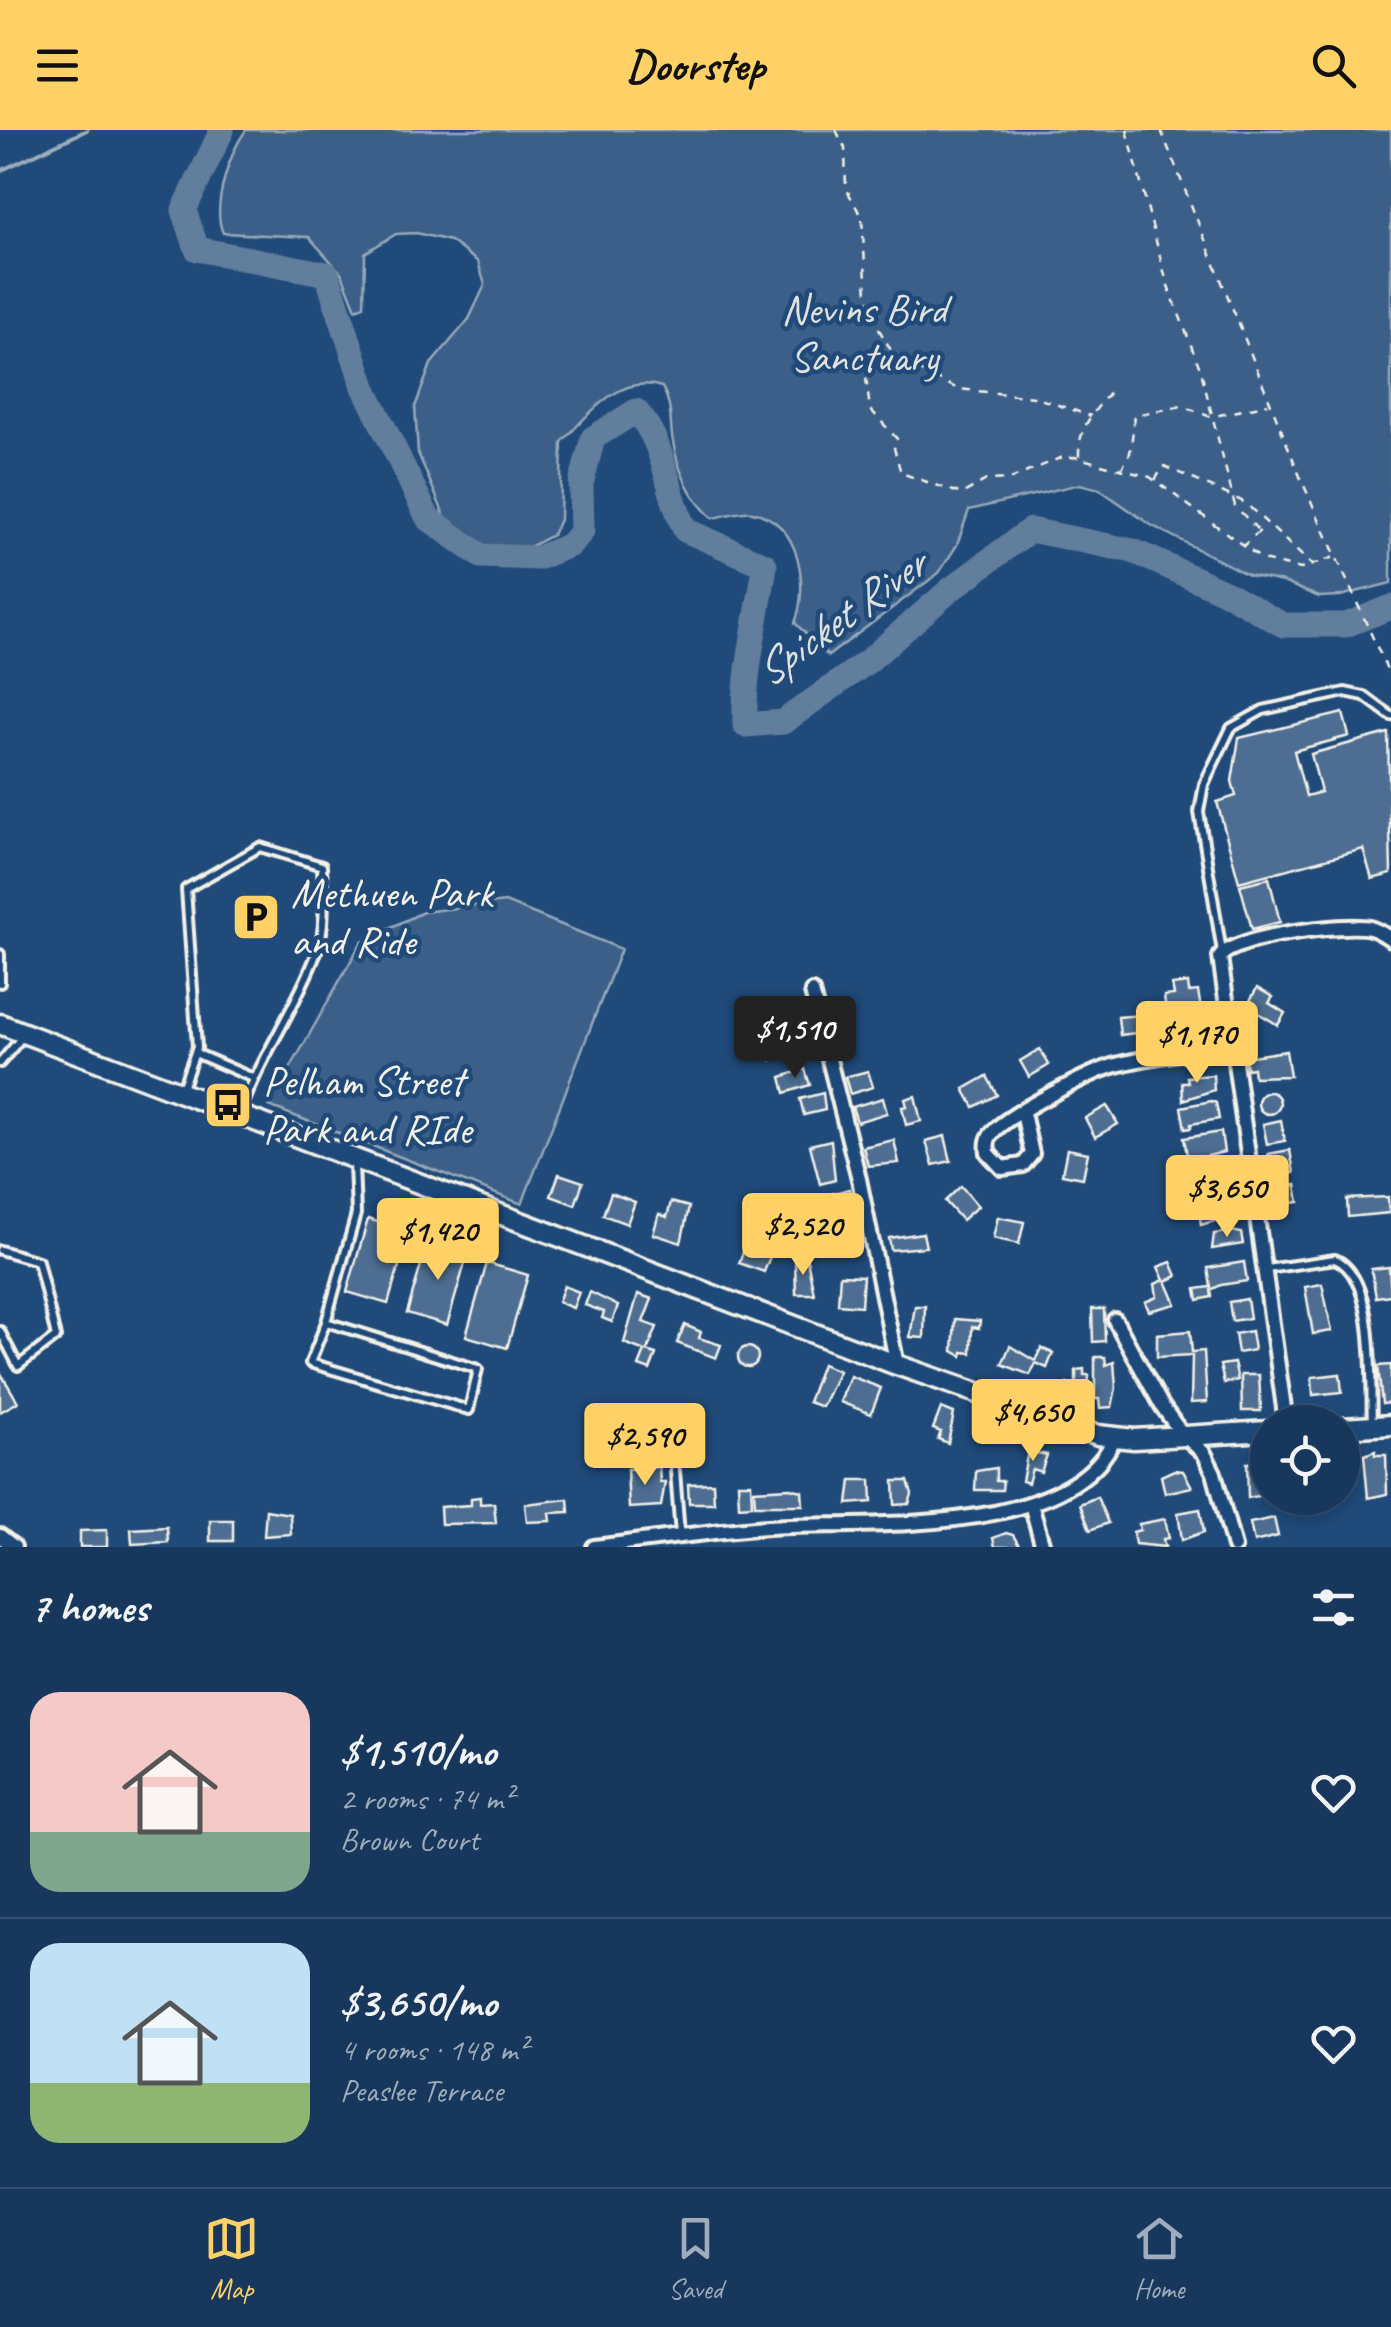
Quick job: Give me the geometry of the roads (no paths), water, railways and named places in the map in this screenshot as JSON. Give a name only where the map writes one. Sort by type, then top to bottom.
[{"type":"main road","points":[[0,1024],[897,1366],[1114,1440],[1250,1432]]},
{"type":"street","points":[[1284,1405],[1219,968],[1222,952],[1264,939],[1345,926],[1372,928],[1391,939]]},
{"type":"street","points":[[812,992],[860,1179],[897,1366]]},
{"type":"street","points":[[1023,1113],[1032,1154],[1023,1166],[1002,1168],[991,1160],[989,1138],[1023,1113],[1106,1068],[1230,1046]]},
{"type":"street","points":[[1115,1320],[1182,1434],[1204,1452],[1214,1473],[1234,1547]]},
{"type":"street","points":[[594,1547],[680,1536],[965,1517],[1031,1504],[1087,1475],[1114,1440]]},
{"type":"street","points":[[1031,1504],[1043,1547]]},
{"type":"street","points":[[0,1536],[14,1547]]},
{"type":"lane","points":[[1222,952],[1199,812],[1204,784],[1231,728],[1263,710],[1345,692],[1364,696],[1391,716]]},
{"type":"lane","points":[[181,1092],[195,1053],[186,888],[260,847],[322,866],[324,910],[318,949],[253,1078],[240,1114]]},
{"type":"lane","points":[[0,954],[0,981]]},
{"type":"lane","points":[[0,1062],[26,1034]]},
{"type":"lane","points":[[195,1053],[253,1078]]},
{"type":"lane","points":[[326,1322],[478,1369],[469,1410],[310,1362],[326,1322],[356,1214],[354,1158]]},
{"type":"lane","points":[[0,1250],[38,1262],[56,1337],[18,1366],[0,1331]]},
{"type":"lane","points":[[1264,1270],[1335,1259],[1358,1279],[1381,1426]]},
{"type":"lane","points":[[0,1352],[8,1348]]},
{"type":"lane","points":[[675,1471],[680,1536]]},
{"type":"waterway","points":[[0,171],[87,130]]},
{"type":"waterway","name":"Spicket River","points":[[222,130],[184,210],[197,249],[327,274],[364,387],[428,518],[481,556],[538,558],[570,545],[582,531],[581,484],[593,438],[636,411],[654,438],[685,530],[765,565],[749,665],[745,725],[783,722],[867,662],[950,590],[1030,530],[1133,551],[1227,593],[1283,625],[1346,625],[1391,607]]},
{"type":"place","name":"Methuen Park and Ride","points":[[256,917]]},
{"type":"place","name":"Pelham Street Park and RIde","points":[[228,1105]]},
{"type":"park label","name":"Nevins Bird Sanctuary","points":[[864,333]]}]
